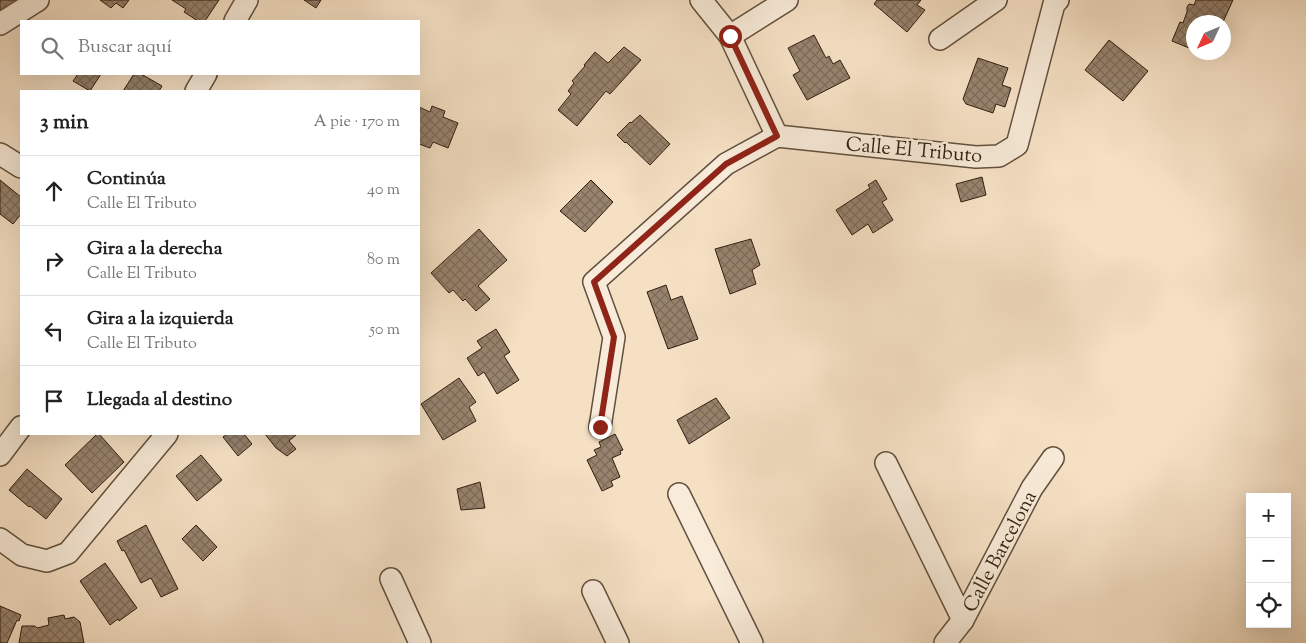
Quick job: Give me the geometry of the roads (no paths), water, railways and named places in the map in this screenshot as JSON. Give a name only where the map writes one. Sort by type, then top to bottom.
[{"type":"street","points":[[0,24],[38,0]]},
{"type":"street","points":[[236,20],[247,0]]},
{"type":"street","points":[[600,427],[614,337],[594,282],[726,164],[777,136],[730,36],[701,0]]},
{"type":"street","points":[[730,36],[787,0]]},
{"type":"street","points":[[940,40],[996,0]]},
{"type":"street","name":"Calle El Tributo","points":[[777,136],[976,157],[998,156],[1017,145],[1054,4],[1058,0]]},
{"type":"street","points":[[197,90],[205,75]]},
{"type":"street","points":[[0,455],[20,428]]},
{"type":"street","points":[[0,538],[22,555],[47,561],[68,553],[167,435]]},
{"type":"street","name":"Calle Barcelona","points":[[945,643],[963,620],[1032,488],[1053,458]]},
{"type":"street","points":[[886,463],[963,620]]},
{"type":"street","points":[[679,494],[752,643]]},
{"type":"street","points":[[391,579],[420,643]]},
{"type":"street","points":[[593,591],[618,643]]}]
